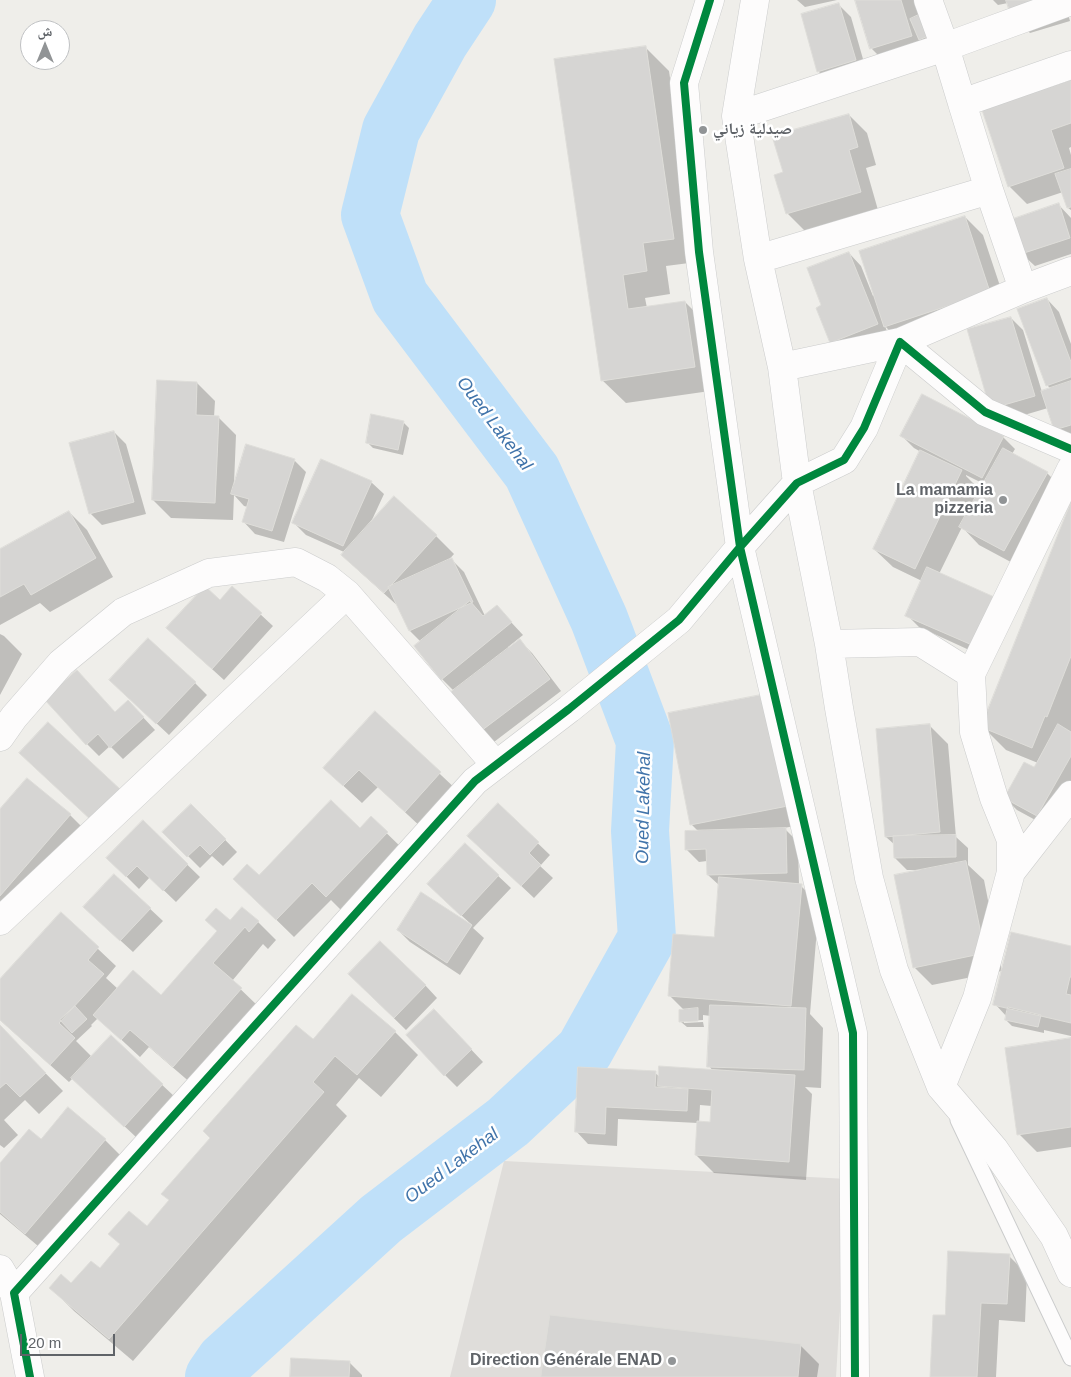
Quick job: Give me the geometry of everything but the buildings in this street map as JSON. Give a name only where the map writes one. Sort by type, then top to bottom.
[{"type":"street","points":[[710,0],[684,83],[699,252],[740,547],[853,1033],[855,1377]]},
{"type":"street","points":[[756,0],[736,116],[758,259],[782,367],[797,483],[829,644],[869,878],[894,970],[943,1089],[994,1149],[1054,1236],[1071,1273]]},
{"type":"street","points":[[928,0],[945,47],[989,190],[1023,290]]},
{"type":"street","points":[[736,116],[945,47],[1071,1]]},
{"type":"street","points":[[962,103],[1071,65]]},
{"type":"street","points":[[758,259],[989,190]]},
{"type":"street","points":[[782,367],[900,342],[1071,271]]},
{"type":"street","points":[[900,342],[985,412],[1071,449]]},
{"type":"street","points":[[14,1293],[475,781],[569,709],[679,620],[797,483],[844,460],[864,428],[900,342]]},
{"type":"street","points":[[943,1089],[977,998],[1011,872],[1011,840],[994,798],[974,732],[971,674],[1071,469]]},
{"type":"street","points":[[0,737],[14,717],[61,663],[123,612],[209,573],[296,562],[327,578],[347,594],[496,765]]},
{"type":"street","points":[[0,921],[347,594]]},
{"type":"street","points":[[829,644],[920,642],[971,674]]},
{"type":"street","points":[[1011,872],[1071,795]]},
{"type":"street","points":[[0,1269],[14,1293],[30,1377]]},
{"type":"lane","points":[[943,1089],[1071,1358]]},
{"type":"shaded area","points":[[504,1161],[848,1179],[836,1377],[450,1377]]},
{"type":"waterway","name":"Oued Lakehal","points":[[214,1377],[225,1361],[381,1219],[508,1122],[584,1051],[647,938],[640,831],[645,741],[599,619],[532,472],[400,297],[370,215],[391,130],[440,41],[467,0]]},
{"type":"cycle path","points":[[710,0],[684,83],[699,252],[740,547],[853,1033],[855,1377]]},
{"type":"cycle path","points":[[30,1377],[14,1293],[475,781],[569,709],[679,620],[797,483],[844,460],[864,428],[900,342],[985,412],[1071,449]]},
{"type":"place","name":"صيدلية زياني","points":[[703,130]]},
{"type":"place","name":"La mamamia pizzeria","points":[[1003,500]]},
{"type":"place","name":"Direction Générale ENAD","points":[[672,1361]]}]
